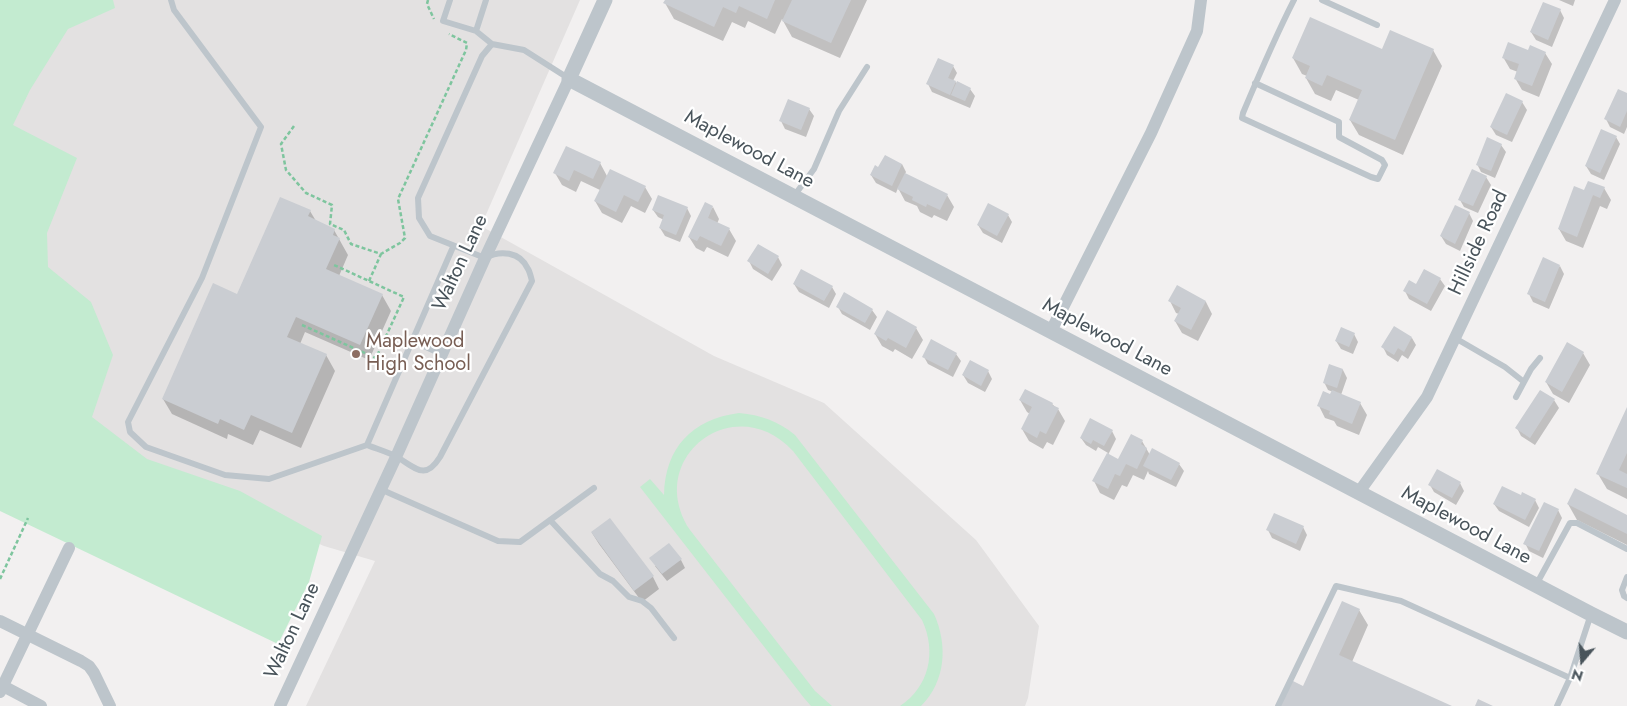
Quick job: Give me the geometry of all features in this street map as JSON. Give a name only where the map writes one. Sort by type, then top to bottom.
[{"type":"street","name":"Walton Lane","points":[[280,706],[605,0]]},
{"type":"street","points":[[1051,331],[1155,125],[1197,31],[1201,0]]},
{"type":"street","name":"Hillside Road","points":[[1359,492],[1427,397],[1615,0]]},
{"type":"street","name":"Maplewood Lane","points":[[569,79],[1627,632]]},
{"type":"street","points":[[41,706],[1,689],[70,548]]},
{"type":"street","points":[[0,621],[81,660],[89,666],[110,706]]},
{"type":"lane","points":[[171,0],[174,10],[261,127],[202,278],[128,422],[130,432],[146,447],[225,475],[269,480],[367,445],[396,457],[417,470],[434,467],[471,400],[532,281],[528,268],[508,252],[494,253],[485,258],[454,247],[430,236],[419,218],[418,198],[482,56],[492,44]]},
{"type":"lane","points":[[450,0],[443,20],[476,31],[492,44],[524,50],[569,79]]},
{"type":"lane","points":[[476,31],[486,0]]},
{"type":"lane","points":[[1255,83],[1339,122],[1338,137],[1382,160],[1385,165],[1378,179],[1242,118],[1255,83],[1276,35],[1294,0]]},
{"type":"lane","points":[[1322,0],[1377,25]]},
{"type":"lane","points":[[794,196],[814,169],[839,112],[867,67]]},
{"type":"lane","points":[[367,445],[454,247]]},
{"type":"lane","points":[[1455,338],[1505,367],[1524,382]]},
{"type":"lane","points":[[412,340],[441,354]]},
{"type":"lane","points":[[1516,396],[1531,369],[1540,358]]},
{"type":"lane","points":[[380,490],[498,541],[520,542],[594,488]]},
{"type":"lane","points":[[550,520],[600,574],[613,580],[629,597],[642,601],[651,608],[674,638]]},
{"type":"lane","points":[[1536,585],[1570,523],[1578,523],[1627,549]]},
{"type":"lane","points":[[1627,577],[1625,588],[1622,590],[1627,598]]},
{"type":"lane","points":[[1278,706],[1336,586],[1401,601],[1570,678]]},
{"type":"lane","points":[[1557,706],[1570,678],[1591,614]]},
{"type":"path","points":[[369,281],[381,254],[405,238],[398,199],[466,50],[467,43]]},
{"type":"path","points":[[294,126],[281,144],[286,170],[306,193],[332,205],[330,224],[344,230],[351,244],[381,254]]},
{"type":"path","points":[[302,324],[376,358],[404,297],[334,265]]},
{"type":"path","points":[[0,579],[28,518]]},
{"type":"shaded area","name":"Maplewood High School","points":[[2,0],[580,0],[481,226],[714,356],[824,403],[976,540],[1039,626],[1028,698],[1025,706],[306,706],[375,561],[324,546],[135,465],[0,351],[0,6]]},
{"type":"green space","points":[[0,0],[113,0],[115,8],[68,29],[30,90],[13,125],[77,158],[47,233],[48,267],[91,302],[113,355],[92,417],[147,459],[240,491],[322,536],[309,582],[278,644],[0,511]]},
{"type":"green space","points":[[739,413],[755,415],[769,420],[795,435],[934,614],[943,650],[942,662],[936,685],[921,706],[900,706],[918,689],[928,668],[929,644],[922,620],[793,451],[770,433],[746,427],[723,429],[702,440],[687,457],[678,478],[679,503],[690,530],[815,691],[832,706],[811,706],[640,487],[650,479],[664,495],[670,463],[684,439],[695,429],[708,422],[722,416]]},
{"type":"building","points":[[665,0],[775,0],[767,19],[739,6],[736,13],[723,7],[714,27],[663,3]]},
{"type":"building","points":[[792,0],[851,0],[831,43],[782,21]]},
{"type":"building","points":[[1543,2],[1561,9],[1548,40],[1530,32]]},
{"type":"building","points":[[1310,17],[1382,49],[1390,30],[1434,49],[1395,140],[1349,120],[1362,90],[1327,75],[1322,86],[1305,78],[1310,66],[1292,58]]},
{"type":"building","points":[[1508,42],[1528,50],[1530,45],[1546,52],[1532,86],[1514,79],[1519,64],[1502,58]]},
{"type":"building","points":[[938,58],[954,65],[948,78],[956,81],[950,95],[926,84]]},
{"type":"building","points":[[957,81],[971,88],[965,101],[951,95]]},
{"type":"building","points":[[1618,89],[1627,93],[1627,111],[1620,127],[1604,119]]},
{"type":"building","points":[[1506,93],[1523,101],[1507,135],[1490,127]]},
{"type":"building","points":[[788,99],[810,108],[801,130],[779,121]]},
{"type":"building","points":[[1601,129],[1617,136],[1600,173],[1585,166]]},
{"type":"building","points":[[1487,137],[1502,144],[1491,171],[1476,165]]},
{"type":"building","points":[[566,146],[601,162],[593,179],[574,170],[569,181],[553,173]]},
{"type":"building","points":[[885,155],[902,164],[892,186],[870,175],[875,165],[878,167]]},
{"type":"building","points":[[610,169],[646,186],[638,202],[624,195],[616,212],[594,201]]},
{"type":"building","points":[[1472,169],[1487,176],[1473,206],[1458,200]]},
{"type":"building","points":[[905,173],[948,194],[940,210],[927,204],[926,207],[912,200],[913,197],[897,189]]},
{"type":"building","points":[[1588,181],[1605,187],[1600,198],[1593,195],[1577,237],[1558,229],[1574,186],[1584,190]]},
{"type":"building","points":[[658,195],[688,207],[676,235],[659,228],[664,215],[652,210]]},
{"type":"building","points":[[280,197],[311,210],[308,216],[335,229],[333,235],[340,238],[326,269],[383,294],[360,345],[296,317],[287,337],[327,354],[292,433],[251,415],[244,430],[220,419],[218,424],[162,399],[213,283],[237,294]]},
{"type":"building","points":[[705,202],[713,206],[708,218],[730,228],[721,246],[700,236],[697,241],[688,237]]},
{"type":"building","points":[[988,203],[1009,214],[997,236],[977,225]]},
{"type":"building","points":[[1455,205],[1470,212],[1455,244],[1440,236]]},
{"type":"building","points":[[758,244],[779,256],[768,274],[747,261]]},
{"type":"building","points":[[1543,257],[1560,265],[1545,302],[1527,294]]},
{"type":"building","points":[[801,269],[833,286],[824,301],[793,284]]},
{"type":"building","points":[[1424,269],[1441,278],[1427,304],[1403,291],[1409,280],[1416,284]]},
{"type":"building","points":[[1177,285],[1206,301],[1191,330],[1174,321],[1181,308],[1168,301]]},
{"type":"building","points":[[844,292],[873,309],[865,323],[836,307]]},
{"type":"building","points":[[887,310],[917,327],[906,348],[888,338],[886,341],[874,334]]},
{"type":"building","points":[[1394,326],[1412,337],[1404,352],[1398,348],[1394,355],[1381,347]]},
{"type":"building","points":[[1341,327],[1355,333],[1349,347],[1335,341]]},
{"type":"building","points":[[931,339],[957,353],[948,370],[922,357]]},
{"type":"building","points":[[1567,342],[1584,352],[1562,392],[1545,382]]},
{"type":"building","points":[[970,360],[989,370],[981,386],[962,375]]},
{"type":"building","points":[[1329,364],[1343,369],[1337,388],[1323,383]]},
{"type":"building","points":[[1025,389],[1059,408],[1046,434],[1040,431],[1037,438],[1021,429],[1032,407],[1019,400]]},
{"type":"building","points":[[1332,390],[1361,402],[1352,424],[1329,414],[1330,411],[1317,406],[1323,391],[1330,394]]},
{"type":"building","points":[[1540,390],[1555,399],[1530,438],[1515,428]]},
{"type":"building","points":[[1627,407],[1627,453],[1619,470],[1627,474],[1627,488],[1596,474]]},
{"type":"building","points":[[1090,418],[1113,430],[1104,446],[1093,440],[1091,444],[1080,438]]},
{"type":"building","points":[[1131,434],[1143,440],[1141,444],[1147,448],[1137,469],[1126,464],[1120,476],[1115,474],[1108,489],[1092,481],[1107,453],[1118,459]]},
{"type":"building","points":[[1152,448],[1180,463],[1171,480],[1143,466]]},
{"type":"building","points":[[1437,469],[1461,482],[1452,498],[1428,485]]},
{"type":"building","points":[[1502,486],[1521,495],[1522,492],[1536,499],[1525,520],[1493,504]]},
{"type":"building","points":[[1575,488],[1627,515],[1627,534],[1567,504]]},
{"type":"building","points":[[1544,502],[1559,509],[1539,551],[1523,544]]},
{"type":"building","points":[[1274,513],[1304,526],[1296,544],[1266,530]]},
{"type":"building","points":[[610,518],[654,576],[634,591],[591,532]]},
{"type":"building","points":[[669,543],[682,559],[662,574],[649,558]]},
{"type":"building","points":[[1342,601],[1360,609],[1339,655],[1452,706],[1279,706],[1291,680],[1303,686]]},
{"type":"building","points":[[1478,699],[1493,706],[1475,706]]},
{"type":"place","name":"Maplewood High School","points":[[356,354]]}]
